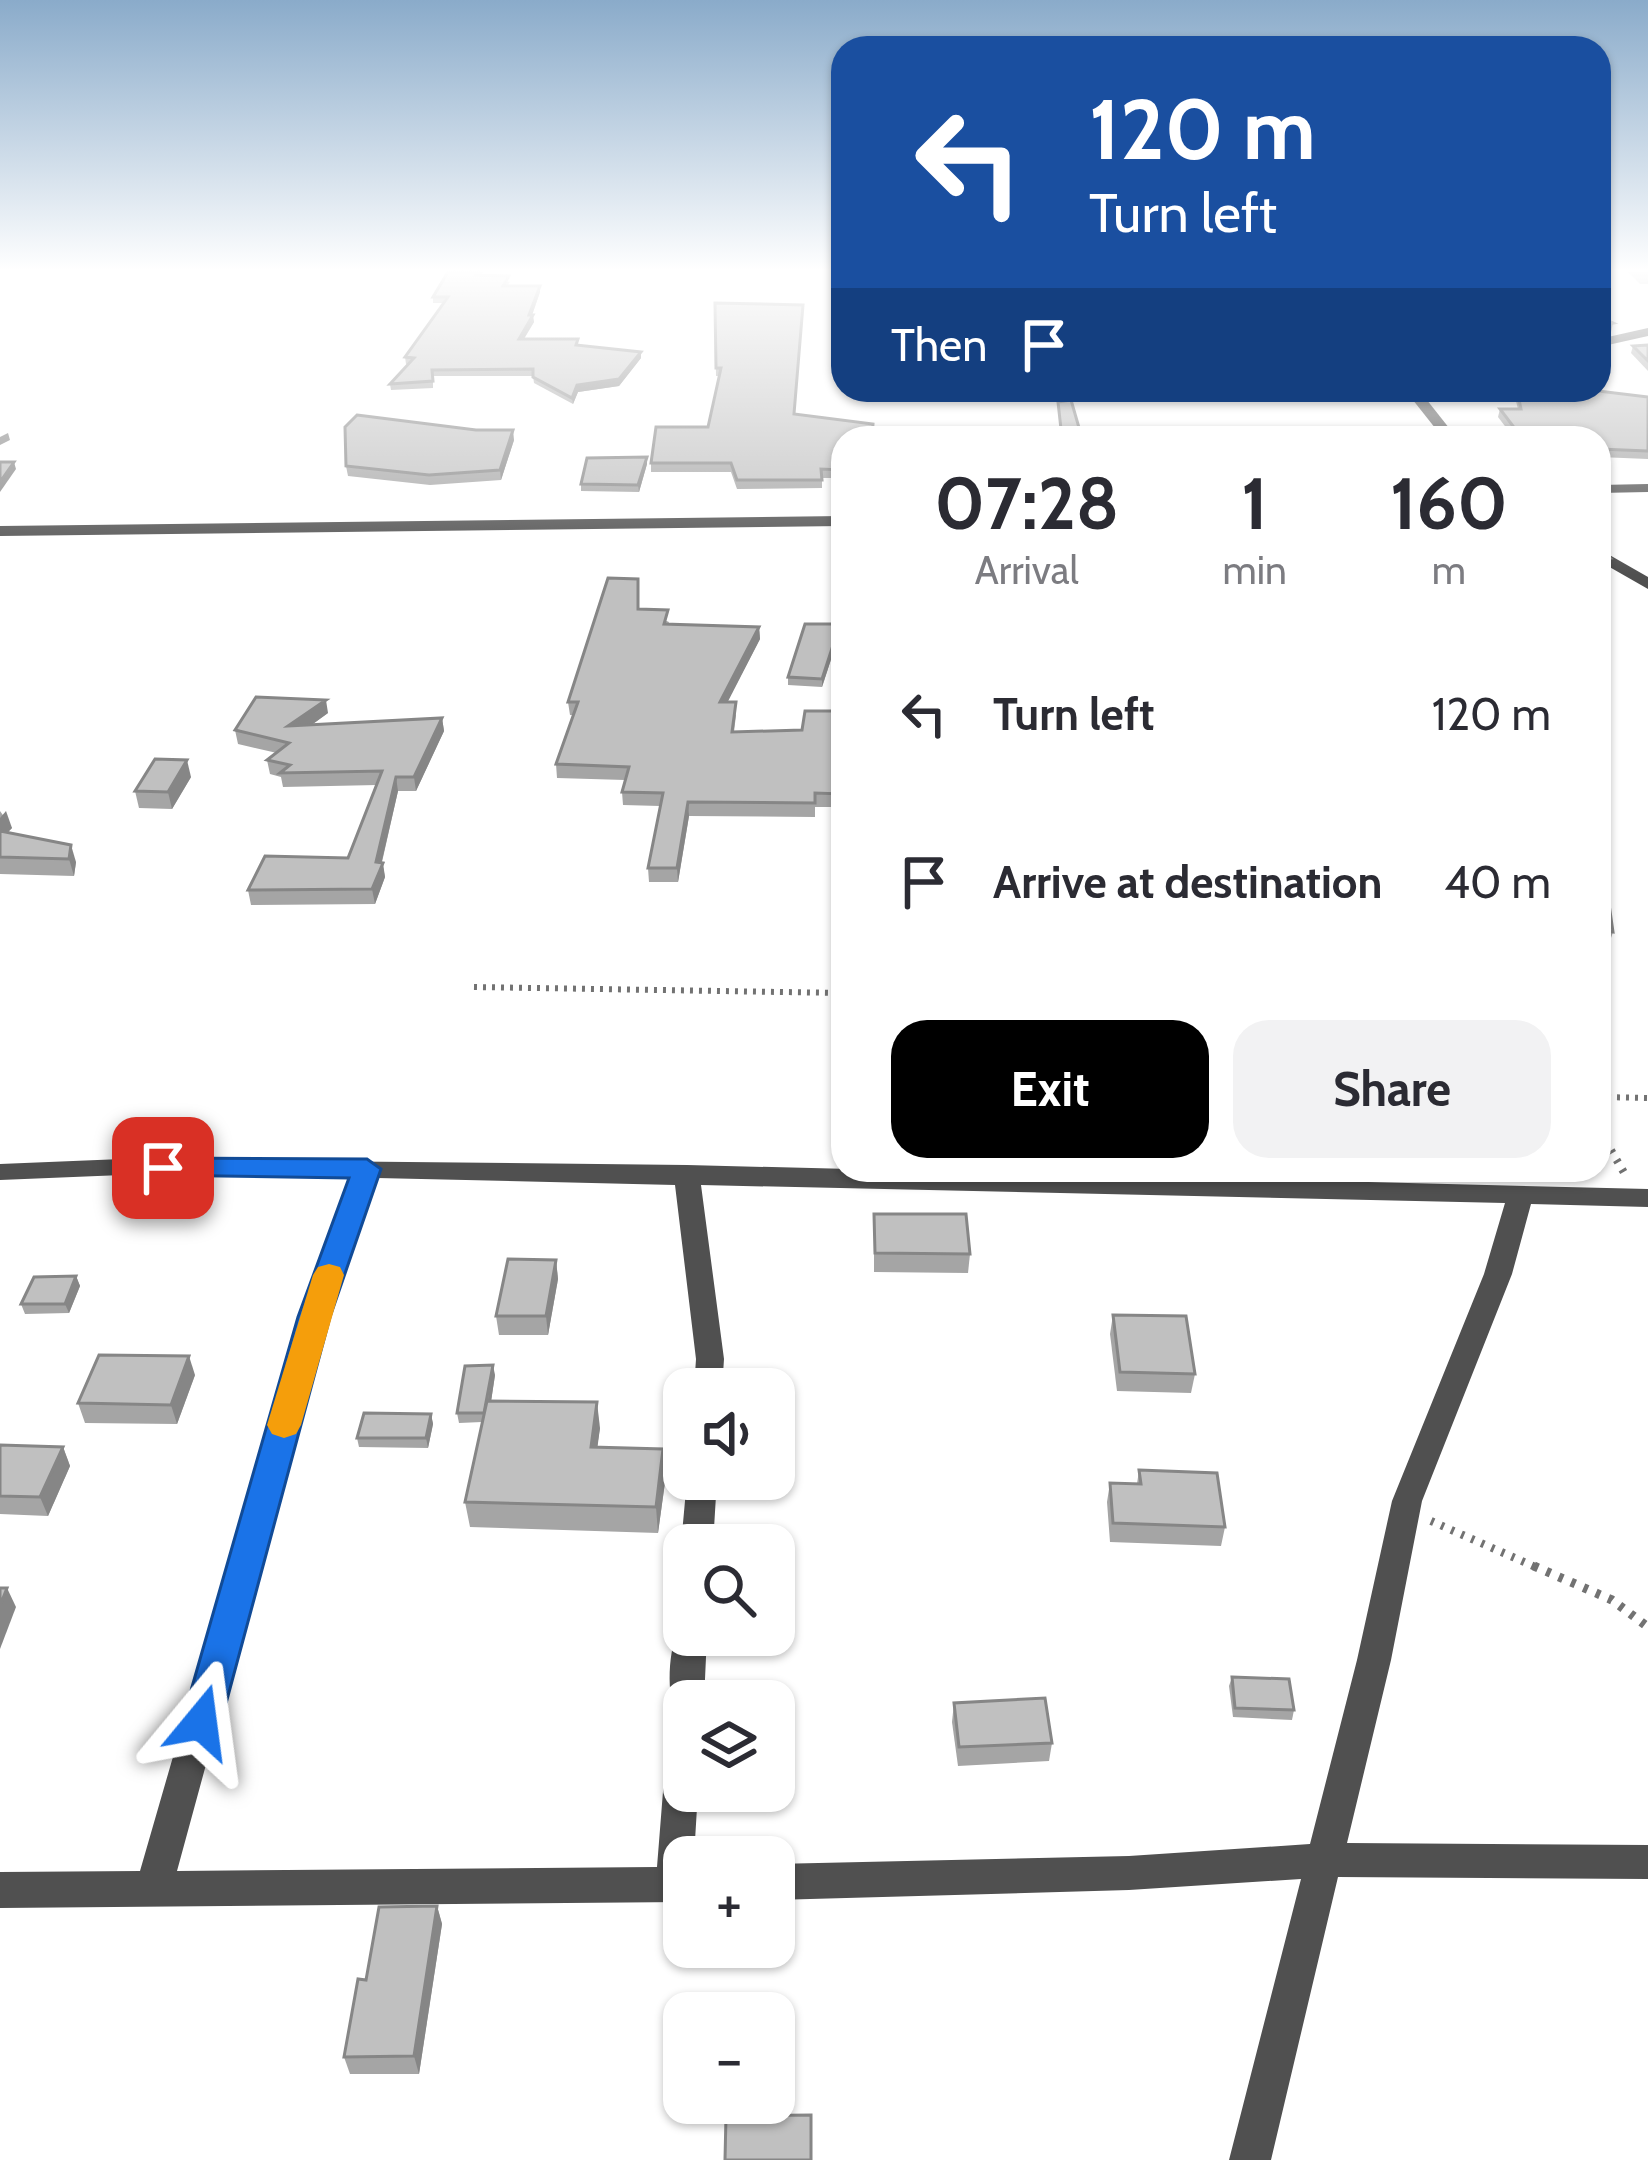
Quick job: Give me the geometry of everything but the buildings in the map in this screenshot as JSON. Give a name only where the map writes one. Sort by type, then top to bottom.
[{"type":"street","points":[[1422,402],[1440,426]]},
{"type":"street","points":[[1611,489],[1648,488]]},
{"type":"street","points":[[0,532],[831,521]]},
{"type":"street","points":[[1611,561],[1648,584]]},
{"type":"street","points":[[3,1179],[122,1167],[831,1178]]},
{"type":"street","points":[[153,1890],[314,1317],[367,1169]]},
{"type":"street","points":[[686,1174],[709,1368]]},
{"type":"street","points":[[989,1182],[1643,1198]]},
{"type":"street","points":[[1250,2160],[1326,1860],[1407,1501],[1498,1274],[1520,1196]]},
{"type":"street","points":[[795,1881],[1129,1873],[1326,1860],[1648,1862]]},
{"type":"street","points":[[0,1890],[663,1884]]},
{"type":"path","points":[[474,987],[831,993]]},
{"type":"path","points":[[1611,1097],[1648,1098]]},
{"type":"path","points":[[1611,1149],[1643,1198]]},
{"type":"path","points":[[1407,1501],[1430,1520],[1612,1600],[1648,1627]]},
{"type":"slow traffic","points":[[284,1425],[329,1275]]},
{"type":"route","points":[[163,1168],[367,1169],[314,1317],[201,1722]]}]
